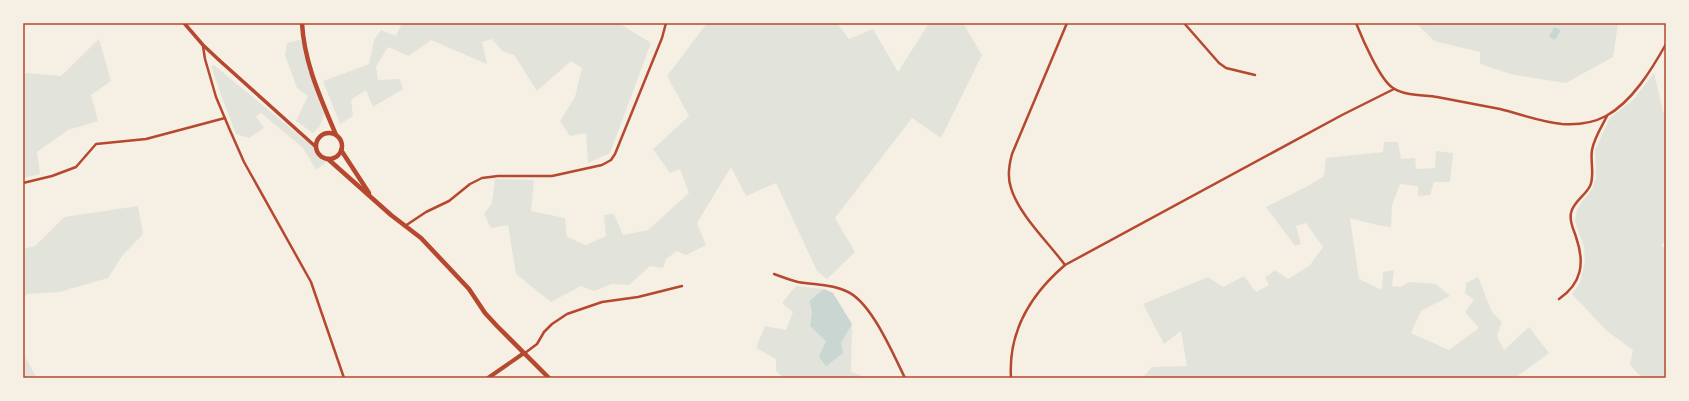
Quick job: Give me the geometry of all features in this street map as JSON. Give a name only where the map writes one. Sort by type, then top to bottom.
[{"type":"main road","points":[[302,23],[310,66],[316,87],[336,135],[340,139],[342,145],[338,156],[333,159],[328,159]]},
{"type":"main road","points":[[336,135],[330,134],[320,136],[316,147],[318,152],[421,238],[469,289],[485,312],[549,378]]},
{"type":"main road","points":[[341,150],[372,198]]},
{"type":"main road","points":[[488,378],[524,353]]},
{"type":"street","points":[[184,23],[203,46],[316,147]]},
{"type":"street","points":[[405,226],[426,212],[449,201],[470,184],[482,178],[498,176],[552,176],[602,165],[611,160],[615,154],[644,84],[666,23]]},
{"type":"street","points":[[1065,265],[1019,205],[1011,187],[1009,177],[1012,154],[1067,23]]},
{"type":"street","points":[[1184,23],[1219,63],[1226,68],[1255,75]]},
{"type":"street","points":[[1356,23],[1361,38],[1388,85],[1394,89],[1410,94],[1501,110],[1561,124],[1590,122],[1607,116],[1633,93],[1649,73],[1666,44]]},
{"type":"street","points":[[203,46],[208,71],[224,118],[244,162],[311,282],[344,378]]},
{"type":"street","points":[[1011,378],[1011,348],[1021,320],[1031,302],[1053,275],[1065,265],[1342,115],[1394,89]]},
{"type":"street","points":[[1559,299],[1575,284],[1578,276],[1581,260],[1580,248],[1570,220],[1571,212],[1576,202],[1591,185],[1592,148],[1607,116]]},
{"type":"street","points":[[23,183],[52,176],[76,167],[96,144],[146,139],[224,118]]},
{"type":"street","points":[[774,274],[798,282],[841,289],[853,294],[878,325],[905,378]]},
{"type":"street","points":[[524,353],[537,344],[544,332],[566,314],[602,302],[638,297],[682,286]]},
{"type":"shaded area","points":[[402,23],[619,23],[651,43],[610,153],[588,163],[586,133],[570,136],[560,121],[575,97],[582,68],[571,61],[537,91],[514,55],[502,51],[492,39],[482,42],[487,64],[431,40],[409,56],[388,47],[376,67],[378,80],[400,79],[403,89],[373,107],[366,90],[351,100],[353,116],[340,124],[323,81],[369,64],[374,40],[381,30],[396,36]]},
{"type":"shaded area","points":[[707,23],[837,23],[849,39],[873,29],[898,72],[929,23],[963,23],[982,55],[941,138],[912,118],[835,218],[855,252],[827,279],[817,271],[776,183],[746,196],[731,167],[697,223],[706,245],[686,255],[677,251],[666,259],[663,268],[650,266],[629,285],[612,284],[594,291],[581,286],[551,302],[516,274],[508,225],[491,228],[484,214],[492,203],[495,179],[534,180],[531,211],[565,218],[567,237],[586,245],[606,236],[604,215],[614,214],[623,235],[648,230],[689,193],[680,169],[670,173],[653,149],[689,116],[667,76]]},
{"type":"shaded area","points":[[1416,23],[1618,24],[1613,57],[1566,83],[1514,75],[1480,64],[1480,52],[1434,41]]},
{"type":"shaded area","points":[[1554,27],[1561,30],[1555,40],[1549,37]]},
{"type":"shaded area","points":[[99,39],[111,81],[91,95],[98,121],[68,130],[37,152],[40,174],[23,178],[23,78],[26,73],[61,76]]},
{"type":"shaded area","points":[[298,40],[302,41],[309,72],[324,114],[320,126],[313,133],[296,121],[308,96],[297,88],[285,55],[287,43]]},
{"type":"shaded area","points":[[214,65],[329,160],[316,170],[303,148],[261,113],[256,116],[264,128],[249,138],[236,134],[211,66]]},
{"type":"shaded area","points":[[1654,73],[1666,123],[1666,241],[1661,245],[1666,250],[1666,378],[1642,378],[1630,365],[1633,350],[1607,331],[1572,294],[1580,283],[1585,261],[1584,247],[1575,221],[1577,210],[1592,189],[1596,178],[1595,150],[1610,118],[1634,99]]},
{"type":"shaded area","points":[[1384,142],[1398,142],[1401,159],[1415,158],[1416,169],[1435,168],[1436,151],[1453,153],[1450,182],[1434,182],[1430,195],[1418,196],[1418,186],[1400,184],[1392,205],[1391,227],[1350,218],[1359,279],[1382,290],[1383,272],[1394,270],[1392,286],[1401,287],[1409,282],[1436,284],[1450,296],[1421,311],[1411,333],[1449,350],[1479,328],[1465,312],[1474,300],[1465,293],[1466,283],[1478,277],[1492,312],[1502,322],[1497,336],[1504,350],[1529,327],[1549,353],[1515,378],[1142,378],[1152,367],[1187,366],[1181,331],[1164,344],[1143,304],[1208,277],[1223,287],[1244,276],[1256,292],[1269,285],[1265,278],[1275,270],[1288,279],[1310,265],[1323,247],[1306,223],[1296,226],[1301,244],[1295,246],[1266,207],[1308,186],[1324,176],[1326,158],[1383,152]]},
{"type":"shaded area","points":[[138,206],[143,234],[122,256],[108,278],[59,292],[28,294],[23,297],[23,249],[35,246],[64,217]]},
{"type":"shaded area","points":[[796,286],[824,289],[809,301],[812,312],[810,326],[827,341],[841,343],[852,324],[851,372],[868,378],[783,378],[776,371],[776,359],[756,348],[765,326],[786,330],[793,312],[782,303]]},
{"type":"shaded area","points":[[824,289],[833,293],[852,324],[841,343],[843,353],[826,366],[819,357],[826,341],[810,326],[812,312],[809,301]]},
{"type":"shaded area","points":[[23,353],[37,378],[23,378]]}]
